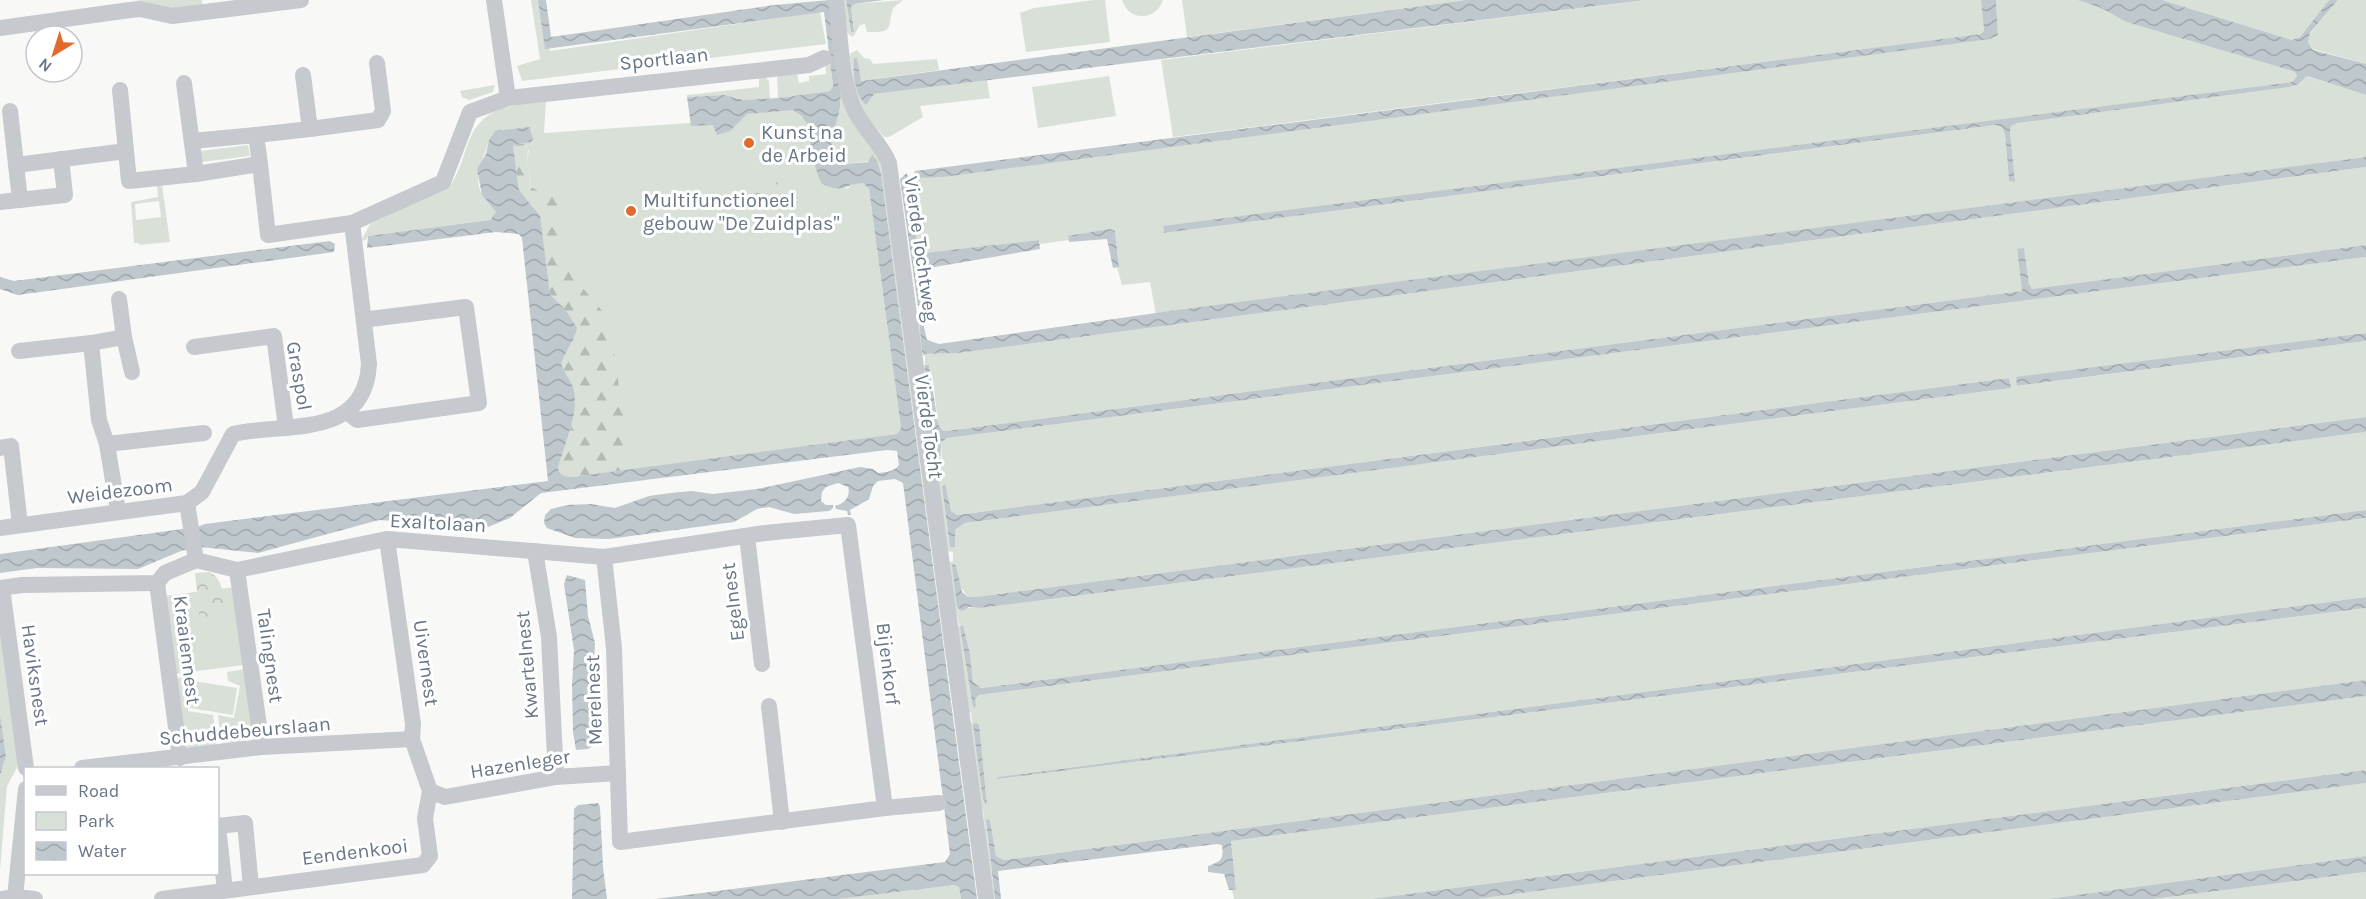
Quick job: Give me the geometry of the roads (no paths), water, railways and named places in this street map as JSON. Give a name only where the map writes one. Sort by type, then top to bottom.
[{"type":"street","points":[[0,28],[129,5],[172,16],[209,5],[301,0]]},
{"type":"street","points":[[494,0],[508,98]]},
{"type":"street","name":"Vierde Tochtweg","points":[[836,0],[849,95],[856,113],[878,142],[889,164],[932,515],[986,899]]},
{"type":"street","name":"Sportlaan","points":[[260,164],[268,234],[352,223],[443,182],[470,112],[508,98],[809,65],[824,58]]},
{"type":"street","points":[[192,141],[378,120],[382,111],[377,63]]},
{"type":"street","points":[[303,75],[310,129]]},
{"type":"street","points":[[184,83],[196,174]]},
{"type":"street","points":[[120,90],[129,181],[260,164],[256,135]]},
{"type":"street","points":[[10,111],[20,200]]},
{"type":"street","points":[[16,165],[126,150]]},
{"type":"street","points":[[0,202],[65,195],[61,159]]},
{"type":"street","points":[[352,223],[369,364],[368,379],[364,390],[348,412],[357,420],[479,404],[466,307],[370,319]]},
{"type":"street","points":[[119,299],[132,372]]},
{"type":"street","name":"Graspol","points":[[194,347],[274,336],[286,427]]},
{"type":"street","points":[[19,351],[124,337]]},
{"type":"street","points":[[91,343],[99,420],[107,444],[118,511]]},
{"type":"street","name":"Weidezoom","points":[[0,528],[187,503],[202,492],[233,434],[332,421],[348,412]]},
{"type":"street","points":[[107,444],[204,433]]},
{"type":"street","points":[[0,448],[11,447],[20,525]]},
{"type":"street","points":[[1,588],[22,585],[157,583],[165,573],[195,555],[187,503]]},
{"type":"street","name":"Exaltolaan","points":[[195,555],[237,570],[387,539],[604,557],[747,536],[848,525]]},
{"type":"street","name":"Bijenkorf","points":[[848,525],[885,808]]},
{"type":"street","name":"Egelnest","points":[[747,536],[762,664]]},
{"type":"street","name":"Uivernest","points":[[387,539],[413,724],[412,739],[430,790]]},
{"type":"street","name":"Kwartelnest","points":[[535,551],[549,637],[556,777]]},
{"type":"street","name":"Merelnest","points":[[604,557],[614,648],[620,842],[783,822]]},
{"type":"street","name":"Talingnest","points":[[237,570],[261,747]]},
{"type":"street","name":"Kraaiennest","points":[[157,583],[180,758]]},
{"type":"street","name":"Haviksnest","points":[[1,588],[26,767]]},
{"type":"street","points":[[769,706],[783,822],[939,802]]},
{"type":"street","name":"Schuddebeurslaan","points":[[92,767],[261,747],[412,739]]},
{"type":"street","name":"Hazenleger","points":[[430,790],[445,796],[556,777],[618,774]]},
{"type":"street","name":"Eendenkooi","points":[[162,899],[423,865],[430,855],[425,818],[430,790]]},
{"type":"street","points":[[24,800],[7,898],[35,899]]},
{"type":"street","points":[[219,826],[245,823],[251,887]]},
{"type":"street","points":[[219,835],[225,890]]},
{"type":"water","points":[[538,0],[546,0],[551,37],[774,5],[830,0],[841,89],[832,150],[837,162],[846,164],[868,162],[872,155],[877,160],[881,173],[977,899],[961,899],[959,887],[955,885],[839,899],[655,899],[945,862],[950,854],[903,483],[895,479],[878,481],[873,486],[869,499],[850,510],[851,515],[848,515],[847,511],[836,509],[835,506],[844,502],[849,494],[848,487],[838,483],[826,487],[822,492],[821,501],[826,505],[833,505],[829,511],[794,514],[769,507],[757,509],[734,522],[609,539],[575,538],[547,528],[544,523],[545,515],[551,509],[567,505],[591,504],[615,508],[649,496],[692,491],[713,494],[757,489],[860,467],[873,469],[878,473],[887,472],[899,465],[897,451],[887,450],[541,493],[510,518],[488,527],[379,520],[258,553],[200,547],[181,551],[138,569],[37,568],[0,573],[0,554],[197,527],[205,524],[548,481],[522,238],[519,234],[496,232],[367,248],[368,236],[490,220],[496,212],[482,195],[477,169],[495,131],[530,127],[533,139],[531,142],[513,145],[519,190],[540,216],[550,295],[565,309],[577,328],[561,364],[572,385],[575,404],[574,415],[558,468],[561,474],[572,477],[897,434],[901,428],[869,189],[863,183],[839,189],[821,183],[814,163],[807,124],[802,116],[793,110],[747,114],[730,131],[717,135],[713,125],[691,126],[687,97],[724,95],[743,100],[830,91],[833,86],[824,12],[545,49]]},
{"type":"water","points":[[846,0],[884,0],[854,4],[851,7],[854,32],[851,32]]},
{"type":"water","points":[[1466,0],[1645,0],[874,94],[866,105],[859,95],[854,77],[854,58],[857,58],[861,81]]},
{"type":"water","points":[[1981,0],[1996,0],[1998,35],[1990,39],[943,177],[916,178],[914,175],[915,171],[1981,34],[1984,31]]},
{"type":"water","points":[[2077,0],[2162,0],[2292,40],[2300,37],[2329,0],[2338,0],[2310,33],[2308,42],[2313,50],[2366,64],[2366,95],[2307,76],[2297,85],[2289,87],[2018,123],[2011,126],[2010,131],[2015,182],[2009,181],[2005,134],[2002,127],[1996,125],[1164,233],[1163,226],[2292,82],[2297,76],[2295,72],[2289,70],[2126,22],[2101,8]]},
{"type":"water","points":[[2366,157],[2366,167],[959,353],[925,354],[922,352],[919,319],[922,318],[927,340],[939,344],[1170,311]]},
{"type":"water","points":[[907,173],[918,247],[923,253],[1039,240],[1040,249],[923,269],[920,273],[923,305],[918,306],[900,179]]},
{"type":"water","points":[[1110,229],[1115,231],[1119,267],[1113,268],[1107,239],[1069,242],[1068,236]]},
{"type":"water","points":[[330,241],[335,244],[334,252],[18,295],[0,289],[0,277],[14,281]]},
{"type":"water","points":[[2366,245],[2366,257],[947,438],[941,443],[940,464],[937,461],[925,369],[925,365],[929,365],[938,424],[942,430],[946,431],[2022,291],[2017,249],[2024,248],[2029,284],[2032,289]]},
{"type":"water","points":[[2366,333],[2366,341],[2017,386],[2016,377]]},
{"type":"water","points":[[2009,378],[2011,388],[965,523],[955,530],[955,547],[952,548],[950,547],[942,487],[944,485],[946,487],[951,511],[957,515]]},
{"type":"water","points":[[2366,417],[2366,432],[980,608],[969,607],[962,611],[957,607],[952,565],[954,564],[962,592],[968,597],[976,597]]},
{"type":"water","points":[[2366,510],[2366,518],[979,695],[975,699],[976,706],[973,708],[960,627],[963,625],[970,654],[973,682],[981,688]]},
{"type":"water","points":[[567,575],[585,580],[588,616],[595,643],[596,732],[594,745],[588,749],[576,750],[573,732],[574,650],[564,584]]},
{"type":"water","points":[[2366,597],[2366,608],[997,779],[998,777]]},
{"type":"water","points":[[2366,680],[2366,696],[1231,841],[1236,890],[1229,890],[1224,874],[1208,872],[1208,866],[1222,857],[1222,845],[1217,844],[998,871],[1001,899],[995,899],[986,820],[988,819],[996,856],[1004,860]]},
{"type":"water","points":[[0,714],[6,756],[0,776]]},
{"type":"water","points":[[976,723],[979,725],[987,806],[983,799],[973,725]]},
{"type":"water","points":[[2366,770],[2366,783],[1477,899],[1370,899]]},
{"type":"water","points":[[598,803],[607,899],[572,899],[574,809],[578,805]]},
{"type":"water","points":[[2366,856],[2366,872],[2153,899],[2047,899]]},
{"type":"place","name":"Kunst na de Arbeid","points":[[749,143]]},
{"type":"place","name":"Multifunctioneel gebouw \"De Zuidplas\"","points":[[631,211]]},
{"type":"water label","name":"Vierde Tocht","points":[[929,426]]}]
